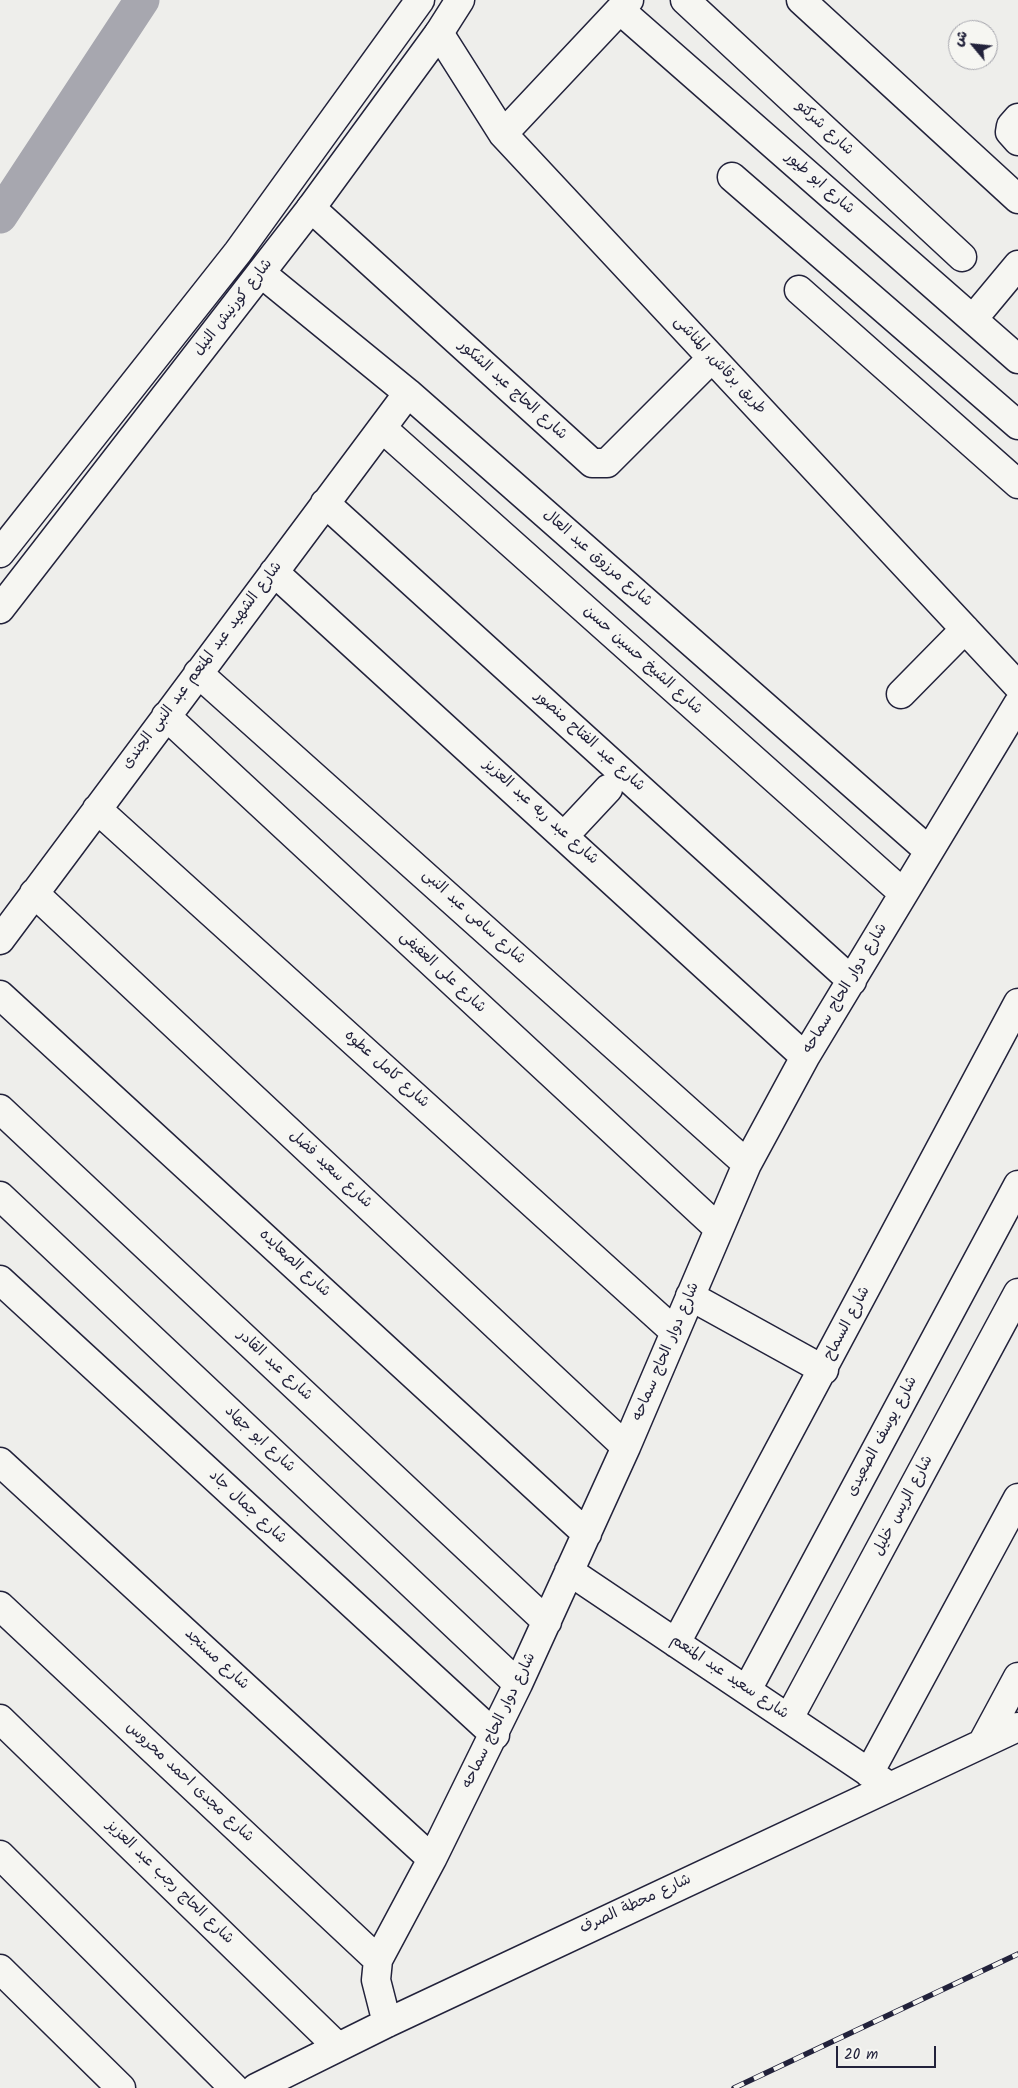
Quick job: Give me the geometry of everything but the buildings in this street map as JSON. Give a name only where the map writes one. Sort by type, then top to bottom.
[{"type":"street","name":"شارع كورنيش النيل","points":[[0,609],[311,208],[439,33],[460,0]]},
{"type":"street","name":"شارع شركتو","points":[[685,0],[962,257]]},
{"type":"street","name":"شارع كورنيش النيل","points":[[0,553],[238,252],[416,2]]},
{"type":"street","name":"طريق برقاش, المناشى","points":[[416,2],[439,33],[503,134],[1018,686]]},
{"type":"street","points":[[812,4],[1013,184]]},
{"type":"street","points":[[503,134],[624,5]]},
{"type":"street","name":"شارع ابو طيور","points":[[624,5],[1018,359]]},
{"type":"street","points":[[1018,118],[1010,132],[1018,141]]},
{"type":"street","points":[[732,177],[1018,425]]},
{"type":"street","name":"شارع الحاج عبد الشكور","points":[[311,208],[592,463],[607,463],[712,358]]},
{"type":"street","points":[[973,319],[1018,265]]},
{"type":"street","name":"شارع مرزوق عبد العال","points":[[261,273],[408,394],[928,850]]},
{"type":"street","points":[[799,290],[1018,484]]},
{"type":"street","points":[[131,388],[156,409]]},
{"type":"street","name":"شارع الشهيد عبد المنعم عبد النبى الجندى","points":[[0,940],[408,394]]},
{"type":"street","name":"شارع الشيخ حسين حسن","points":[[382,428],[903,893]]},
{"type":"street","name":"شارع عبد الفتاح منصور","points":[[325,503],[852,981]]},
{"type":"street","name":"شارع عبد ربه عبد العزيز","points":[[274,572],[565,835],[805,1056]]},
{"type":"street","points":[[901,694],[965,629]]},
{"type":"street","name":"شارع سامى عبد النبى","points":[[198,673],[748,1164]]},
{"type":"street","name":"شارع دوار الحاج سماحه","points":[[387,2023],[376,1980],[378,1960],[495,1735],[626,1447],[748,1164],[805,1056],[1018,704]]},
{"type":"street","name":"شارع على العفيفى","points":[[166,716],[719,1229]]},
{"type":"street","points":[[565,835],[608,789]]},
{"type":"street","name":"شارع كامل عطوه","points":[[97,808],[675,1332]]},
{"type":"street","name":"شارع سعيد فضل","points":[[34,894],[626,1447]]},
{"type":"street","name":"شارع الصعايده","points":[[0,995],[587,1534]]},
{"type":"street","name":"شارع السماح","points":[[676,1643],[824,1370],[1018,1003]]},
{"type":"street","name":"شارع عبد القادر","points":[[0,1109],[547,1622]]},
{"type":"street","name":"شارع يوسف الصعيدى","points":[[747,1690],[1018,1185]]},
{"type":"street","name":"شارع ابو جهاد","points":[[0,1196],[518,1684]]},
{"type":"street","name":"شارع جمال جاد","points":[[0,1280],[495,1735]]},
{"type":"street","name":"شارع الريس خليل","points":[[789,1718],[1018,1293]]},
{"type":"street","points":[[690,1296],[824,1370]]},
{"type":"street","name":"شارع مستجد","points":[[0,1462],[432,1859]]},
{"type":"street","points":[[879,1779],[1018,1498]]},
{"type":"street","name":"شارع سعيد عبد المنعم","points":[[569,1571],[879,1779]]},
{"type":"street","name":"شارع مجدى احمد محروس","points":[[0,1606],[378,1960]]},
{"type":"street","points":[[983,1742],[1018,1677]]},
{"type":"street","name":"شارع الحاج رجب عبد العزيز","points":[[0,1719],[338,2047]]},
{"type":"street","name":"شارع محطة الصرف","points":[[256,2088],[879,1779],[983,1742],[1018,1727]]},
{"type":"street","points":[[0,1855],[234,2088]]},
{"type":"street","points":[[0,1969],[121,2088]]},
{"type":"waterway","points":[[0,216],[142,0]]},
{"type":"railway","points":[[734,2088],[1018,1954]]}]
